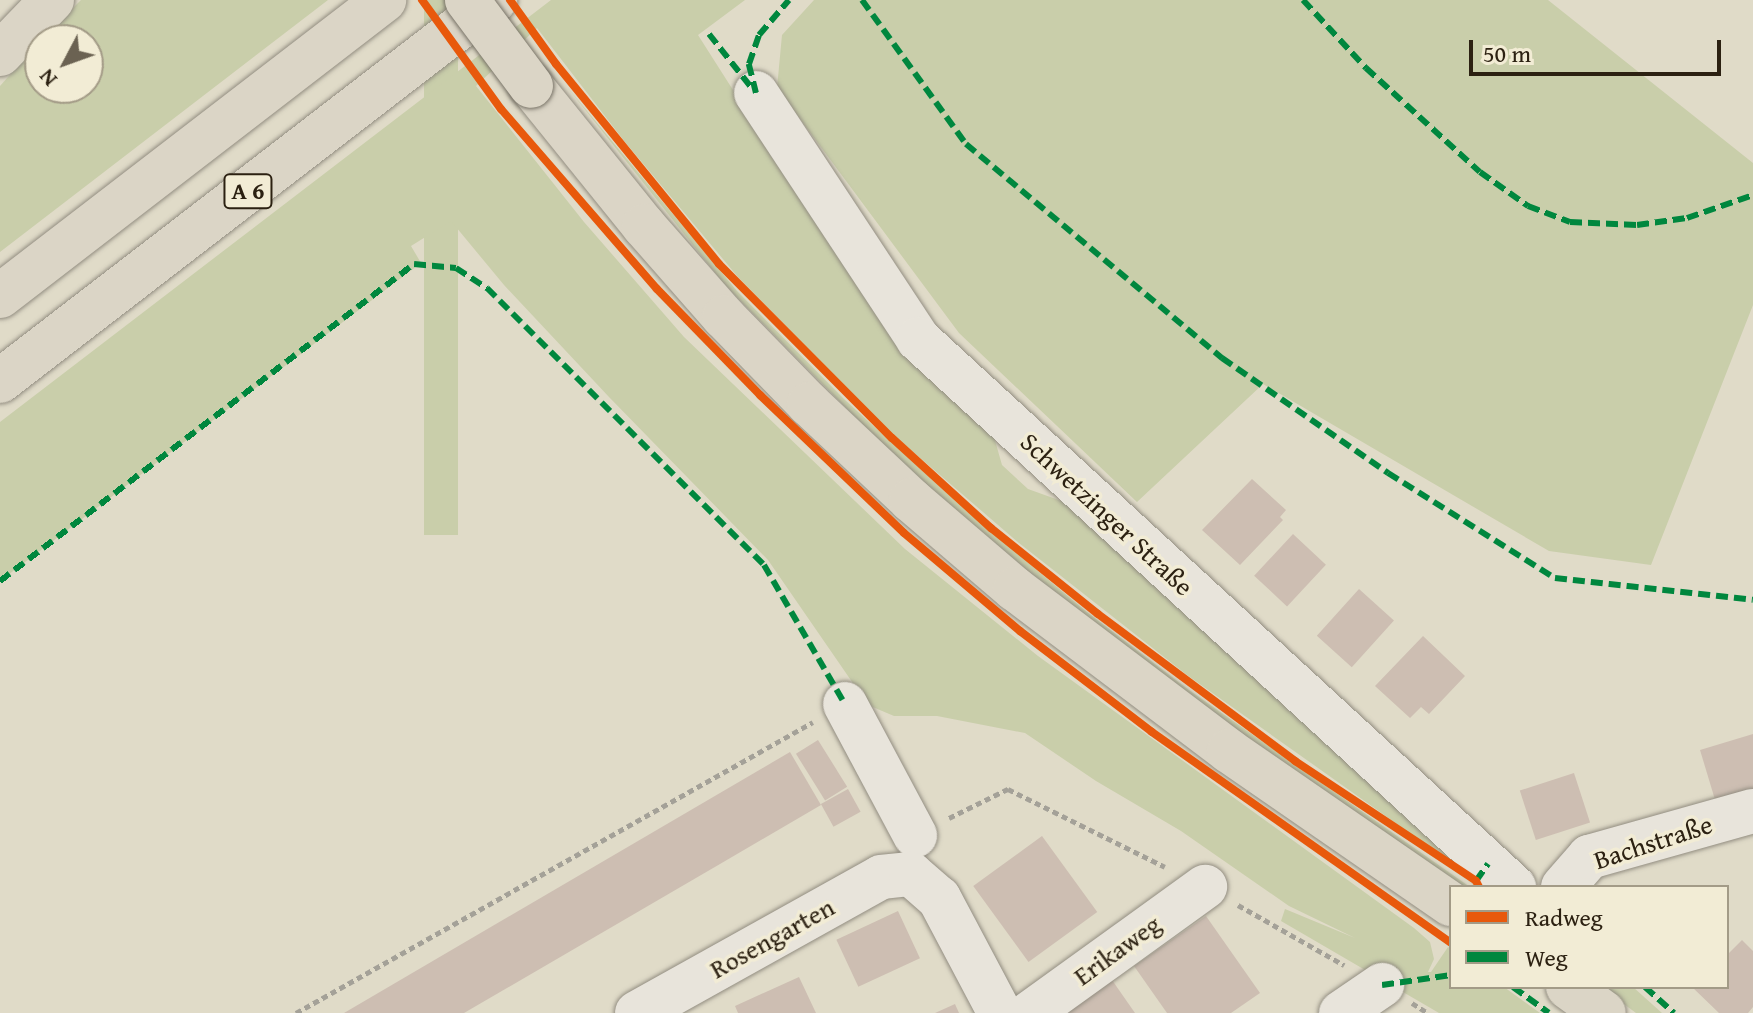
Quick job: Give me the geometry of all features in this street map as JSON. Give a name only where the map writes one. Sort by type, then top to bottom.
[{"type":"main road","points":[[0,54],[52,0]]},
{"type":"main road","name":"A 6","points":[[0,296],[384,0]]},
{"type":"main road","points":[[467,0],[531,86],[644,226],[735,327],[900,490],[1015,589],[1229,751],[1449,903]]},
{"type":"main road","name":"A 6","points":[[0,381],[495,0]]},
{"type":"main road","points":[[1571,989],[1604,1013]]},
{"type":"street","name":"Schwetzinger Straße","points":[[756,93],[918,339],[1512,885]]},
{"type":"street","points":[[845,704],[913,854],[1000,1013]]},
{"type":"street","name":"Bachstraße","points":[[1565,885],[1589,857],[1753,811]]},
{"type":"street","name":"Rosengarten","points":[[637,1013],[881,877],[913,854]]},
{"type":"street","name":"Erikaweg","points":[[1030,1013],[1205,887]]},
{"type":"street","points":[[1341,1013],[1382,985]]},
{"type":"path","points":[[296,1013],[845,704]]},
{"type":"green space","points":[[81,0],[328,0],[0,252],[0,86],[24,59],[24,104],[104,104],[104,24],[57,24]]},
{"type":"green space","points":[[424,0],[458,0],[458,535],[424,535]]},
{"type":"green space","points":[[551,0],[745,0],[698,35],[754,123],[992,430],[1002,465],[1028,489],[1078,507],[1466,873],[1187,675],[1019,543],[890,432],[738,277],[625,142],[537,28],[476,86],[584,222],[684,337],[905,549],[1038,656],[1414,928],[1430,942],[1434,959],[1428,972],[1449,948],[1449,989],[1507,989],[1540,1013],[1439,1013],[1281,921],[1285,909],[1355,938],[1289,906],[1181,831],[1096,781],[1025,733],[937,716],[894,716],[868,705],[768,560],[504,285],[451,221],[411,246],[421,263],[0,581],[0,422]]},
{"type":"green space","points":[[814,0],[1548,0],[1753,163],[1753,305],[1651,565],[1549,551],[1263,384],[1137,502],[959,333],[777,88],[782,35]]},
{"type":"green space","points":[[567,87],[737,291],[844,399],[965,510],[1087,612],[1189,690],[1467,885],[1455,885],[1373,830],[1048,592],[909,472],[724,284]]},
{"type":"green space","points":[[1604,989],[1635,989],[1662,1013],[1636,1013]]},
{"type":"building","points":[[1252,479],[1286,510],[1280,517],[1283,520],[1240,565],[1202,530]]},
{"type":"building","points":[[1293,534],[1326,565],[1287,606],[1254,576]]},
{"type":"building","points":[[1359,589],[1394,620],[1352,667],[1317,636]]},
{"type":"building","points":[[1423,636],[1465,676],[1429,714],[1421,707],[1410,718],[1375,686]]},
{"type":"building","points":[[1753,734],[1753,792],[1716,803],[1700,750]]},
{"type":"building","points":[[818,740],[847,787],[825,800],[796,754]]},
{"type":"building","points":[[790,752],[821,805],[464,1013],[344,1013]]},
{"type":"building","points":[[1574,773],[1590,822],[1536,840],[1520,791]]},
{"type":"building","points":[[848,789],[861,812],[833,827],[821,804]]},
{"type":"building","points":[[1042,836],[1097,912],[1028,962],[973,886]]},
{"type":"building","points":[[898,911],[920,958],[858,987],[836,940]]},
{"type":"building","points":[[1206,916],[1260,993],[1231,1013],[1167,1013],[1134,966]]},
{"type":"building","points":[[1742,940],[1753,951],[1753,1007],[1748,1013],[1719,1013],[1694,989],[1729,989],[1729,953]]},
{"type":"building","points":[[799,977],[816,1013],[738,1013],[735,1006]]},
{"type":"building","points":[[1112,980],[1135,1013],[1065,1013]]},
{"type":"building","points":[[955,1004],[959,1013],[935,1013]]},
{"type":"marked path","points":[[756,93],[749,64],[759,35],[789,0]]},
{"type":"marked path","points":[[862,0],[966,144],[1222,358],[1388,473],[1555,578],[1753,600]]},
{"type":"marked path","points":[[1303,0],[1366,68],[1480,172],[1528,206],[1570,222],[1637,225],[1687,218],[1753,195]]},
{"type":"marked path","points":[[709,34],[751,87]]},
{"type":"marked path","points":[[0,581],[414,264],[456,268],[487,288],[764,565],[845,704]]},
{"type":"marked path","points":[[1476,881],[1488,864]]},
{"type":"marked path","points":[[1382,985],[1449,975]]},
{"type":"marked path","points":[[1516,989],[1549,1013]]},
{"type":"marked path","points":[[1647,989],[1674,1013]]},
{"type":"cycle path","points":[[422,0],[501,109],[657,289],[760,395],[904,533],[1020,631],[1152,732],[1449,942]]},
{"type":"cycle path","points":[[510,0],[556,64],[719,264],[892,438],[991,528],[1098,614],[1295,761],[1478,885]]}]
